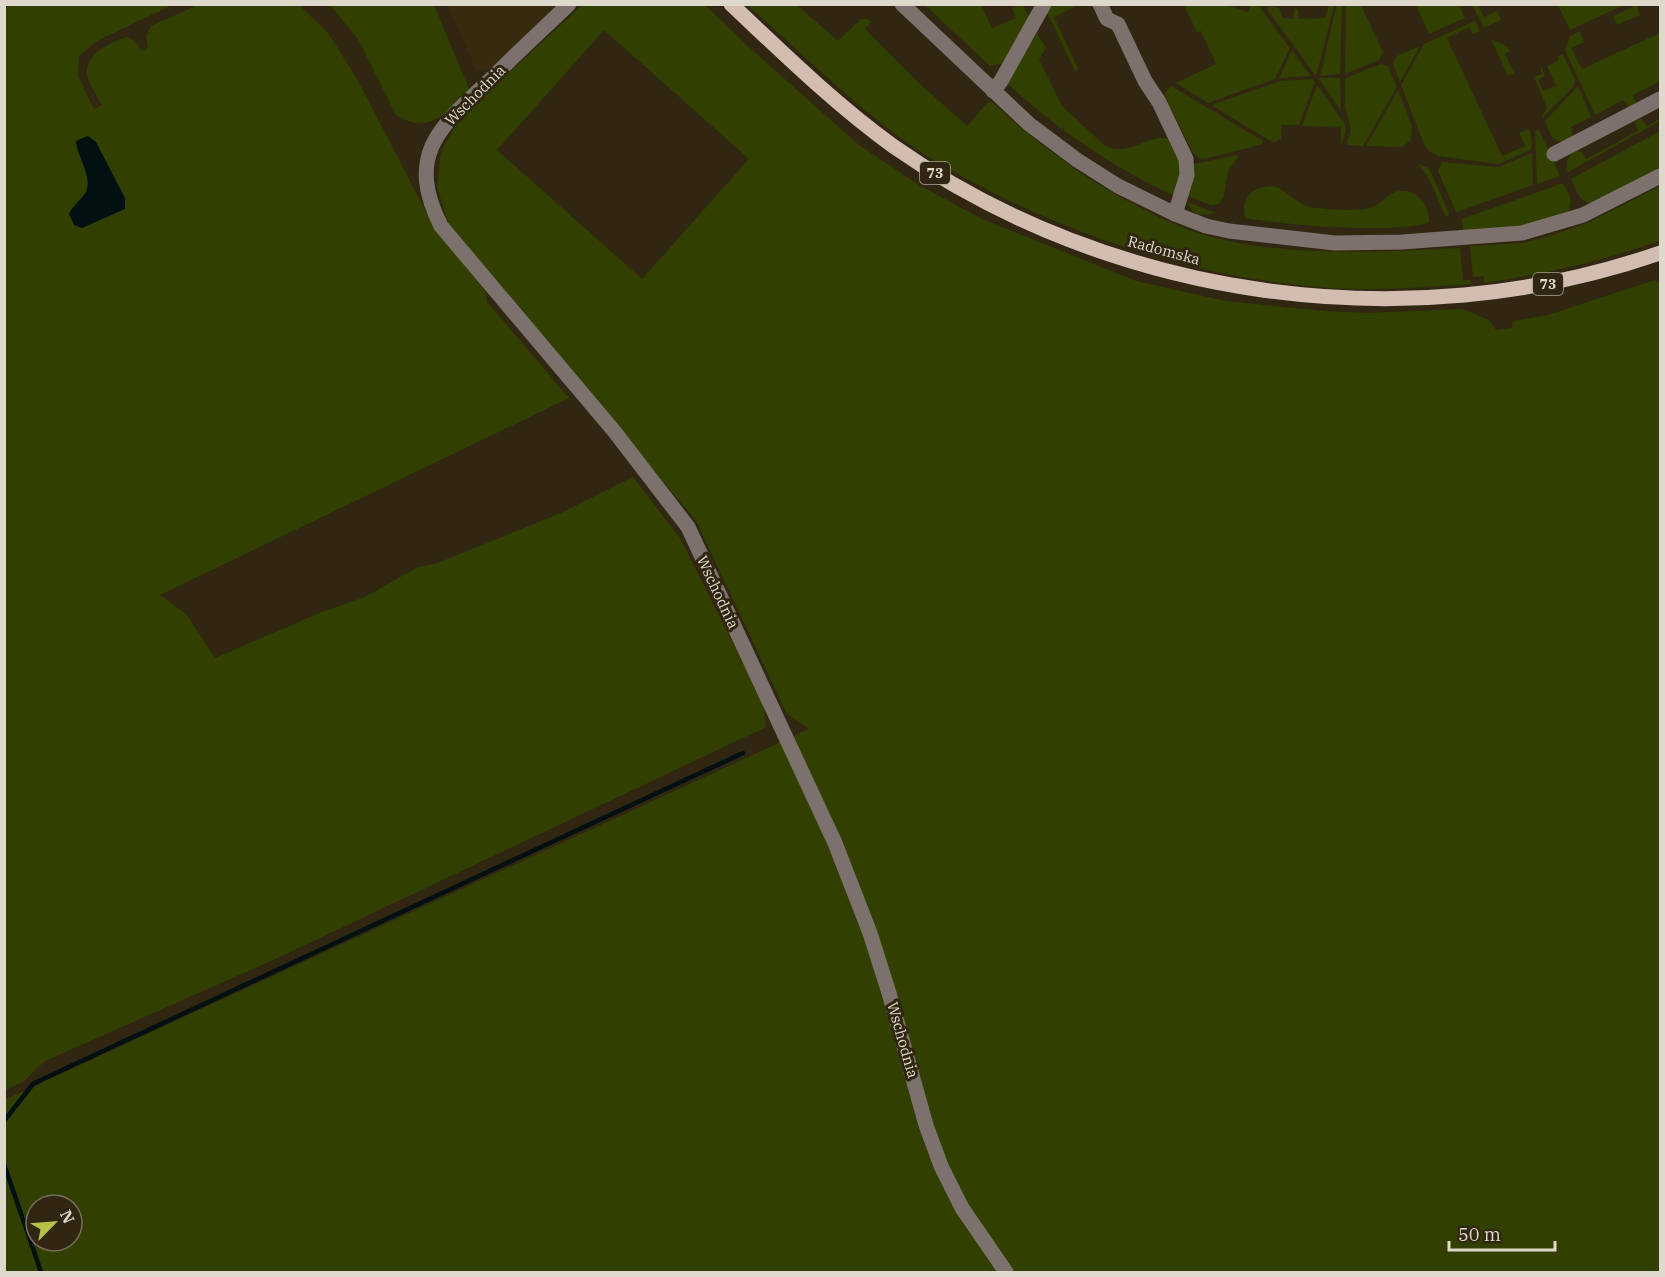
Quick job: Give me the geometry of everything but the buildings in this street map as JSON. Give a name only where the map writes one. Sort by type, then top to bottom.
[{"type":"main road","name":"Radomska","points":[[731,4],[847,110],[928,169],[993,206],[1052,233],[1159,269],[1232,285],[1306,296],[1365,300],[1433,299],[1479,295],[1543,285],[1603,271],[1660,253]]},
{"type":"street","name":"Wschodnia","points":[[569,4],[440,129],[428,158],[425,182],[430,204],[441,226],[614,431],[688,527],[835,843],[874,946],[926,1125],[941,1166],[962,1208],[1006,1272]]},
{"type":"street","points":[[902,4],[1044,136],[1118,186],[1174,214],[1206,226],[1229,231],[1335,243],[1488,237],[1522,233],[1583,215],[1660,176]]},
{"type":"street","points":[[1100,4],[1107,19],[1118,24],[1144,81],[1159,102],[1186,159],[1187,176],[1174,214]]},
{"type":"street","points":[[993,91],[1001,81],[1038,8]]},
{"type":"street","points":[[1554,154],[1660,99]]},
{"type":"shaded area","points":[[447,5],[559,5],[492,70],[476,70]]},
{"type":"shaded area","points":[[88,136],[96,142],[125,198],[125,209],[82,228],[74,225],[69,214],[88,186],[76,141]]},
{"type":"green space","points":[[1337,4],[1342,7],[1340,74],[1320,76]]},
{"type":"green space","points":[[5,5],[172,5],[97,41],[79,56],[78,76],[94,109],[102,105],[88,79],[89,63],[98,51],[112,43],[127,37],[135,41],[142,51],[148,47],[146,36],[151,26],[198,5],[299,5],[328,33],[356,77],[433,225],[486,292],[487,302],[569,398],[160,595],[187,615],[215,658],[322,612],[365,597],[418,567],[435,564],[561,513],[633,477],[680,538],[763,703],[766,727],[282,956],[45,1061],[23,1082],[5,1090]]},
{"type":"green space","points":[[330,5],[434,5],[469,89],[437,119],[419,123],[396,115],[358,39]]},
{"type":"green space","points":[[582,5],[705,5],[859,145],[919,185],[982,219],[1136,281],[1226,301],[1325,311],[1366,313],[1463,309],[1489,320],[1496,330],[1512,328],[1513,321],[1548,315],[1655,280],[1660,284],[1660,1272],[5,1272],[4,1100],[809,729],[787,714],[696,521],[449,225],[437,188],[441,151],[461,117]],"holes":[[[604,30],[749,159],[642,279],[497,150]]]},
{"type":"green space","points":[[747,5],[797,5],[838,41],[861,19],[868,19],[871,22],[865,29],[920,84],[967,126],[988,102],[992,102],[1025,131],[1078,171],[1135,205],[1184,228],[1215,238],[1245,244],[1306,251],[1368,252],[1460,248],[1463,280],[1471,280],[1471,284],[1366,289],[1288,284],[1202,269],[1079,231],[987,189],[910,145],[859,105]]},
{"type":"green space","points":[[925,5],[981,5],[992,28],[1016,18],[1012,8],[1023,5],[1029,17],[1003,63],[990,66]]},
{"type":"green space","points":[[1050,5],[1078,5],[1054,17],[1078,69],[1075,71],[1047,12]]},
{"type":"green space","points":[[1184,5],[1226,5],[1248,12],[1251,5],[1258,5],[1290,48],[1275,79],[1208,103],[1176,83],[1216,64],[1201,31],[1197,32]]},
{"type":"green space","points":[[1329,5],[1334,5],[1315,75],[1267,9],[1269,6],[1279,8],[1282,18],[1293,19],[1295,8],[1298,10],[1299,19],[1325,18]]},
{"type":"green space","points":[[1346,5],[1361,5],[1383,52],[1379,60],[1345,74]]},
{"type":"green space","points":[[1416,5],[1459,5],[1465,18],[1429,34]]},
{"type":"green space","points":[[1472,5],[1478,5],[1484,17],[1497,11],[1501,20],[1484,28]]},
{"type":"green space","points":[[1558,5],[1624,5],[1570,30]]},
{"type":"green space","points":[[1637,5],[1640,15],[1617,25],[1613,16]]},
{"type":"green space","points":[[1475,21],[1480,31],[1473,34],[1469,27],[1447,38],[1502,156],[1525,146],[1519,133],[1529,129],[1532,140],[1530,150],[1498,164],[1438,156],[1429,151],[1424,144],[1401,85],[1424,44]]},
{"type":"green space","points":[[1580,31],[1584,42],[1571,48],[1582,69],[1660,33],[1660,81],[1633,95],[1636,103],[1629,108],[1623,100],[1595,115],[1565,50],[1570,36]]},
{"type":"green space","points":[[1037,33],[1046,48],[1039,59],[1062,106],[1104,145],[1122,149],[1155,139],[1169,139],[1180,165],[1175,193],[1172,195],[1149,184],[1106,159],[1045,116],[1007,83]]},
{"type":"green space","points":[[1491,39],[1508,47],[1510,51],[1505,54],[1514,73],[1508,76]]},
{"type":"green space","points":[[1420,46],[1400,82],[1393,64],[1397,56]]},
{"type":"green space","points":[[1292,50],[1311,76],[1279,78]]},
{"type":"green space","points":[[1563,54],[1575,80],[1574,86],[1543,117],[1547,108],[1535,79],[1536,76],[1542,74],[1540,69],[1542,68],[1545,76],[1538,80],[1543,91],[1556,86],[1547,66],[1559,60],[1558,56]]},
{"type":"green space","points":[[1381,64],[1388,66],[1397,87],[1363,146],[1349,145],[1347,142],[1351,129],[1345,107],[1345,80]]},
{"type":"green space","points":[[1318,78],[1340,78],[1341,110]]},
{"type":"green space","points":[[1313,79],[1315,82],[1299,125],[1282,125],[1281,138],[1276,142],[1272,142],[1211,105],[1280,81]]},
{"type":"green space","points":[[1317,85],[1345,124],[1346,131],[1341,145],[1341,127],[1302,126]]},
{"type":"green space","points":[[1171,86],[1263,141],[1262,144],[1200,159],[1193,153],[1164,94]]},
{"type":"green space","points":[[1578,86],[1591,117],[1571,127],[1573,137],[1557,141],[1545,121]]},
{"type":"green space","points":[[1398,90],[1412,126],[1411,140],[1402,147],[1366,146]]},
{"type":"green space","points":[[1641,118],[1647,126],[1660,119],[1660,121],[1568,172],[1567,161],[1572,153],[1582,152],[1586,159],[1638,131],[1635,122]]},
{"type":"green space","points":[[1539,130],[1560,176],[1537,184],[1535,131]]},
{"type":"green space","points":[[1660,131],[1660,169],[1592,203],[1581,198],[1571,179]]},
{"type":"green space","points":[[1532,153],[1533,185],[1456,212],[1438,171],[1442,162],[1499,167]]},
{"type":"green space","points":[[1237,155],[1238,157],[1228,171],[1224,196],[1219,204],[1211,205],[1187,196],[1194,177],[1194,164]]},
{"type":"green space","points":[[1418,164],[1429,168],[1449,213],[1448,216],[1446,217],[1427,175]]},
{"type":"green space","points":[[1563,183],[1571,202],[1569,209],[1563,214],[1519,226],[1463,230],[1462,219]]},
{"type":"green space","points":[[1271,186],[1277,187],[1304,205],[1338,210],[1370,208],[1393,193],[1407,191],[1419,197],[1423,202],[1427,208],[1429,222],[1404,227],[1352,228],[1298,225],[1245,218],[1246,199],[1249,195],[1253,191]]},
{"type":"green space","points":[[1660,186],[1660,241],[1595,261],[1529,275],[1484,283],[1484,276],[1473,277],[1470,246],[1522,243],[1550,236],[1590,222]]},
{"type":"green space","points":[[1187,202],[1216,213],[1199,215],[1191,210]]},
{"type":"waterway","points":[[4,1121],[33,1084],[43,1079],[743,753]]},
{"type":"waterway","points":[[4,1164],[41,1272]]}]
